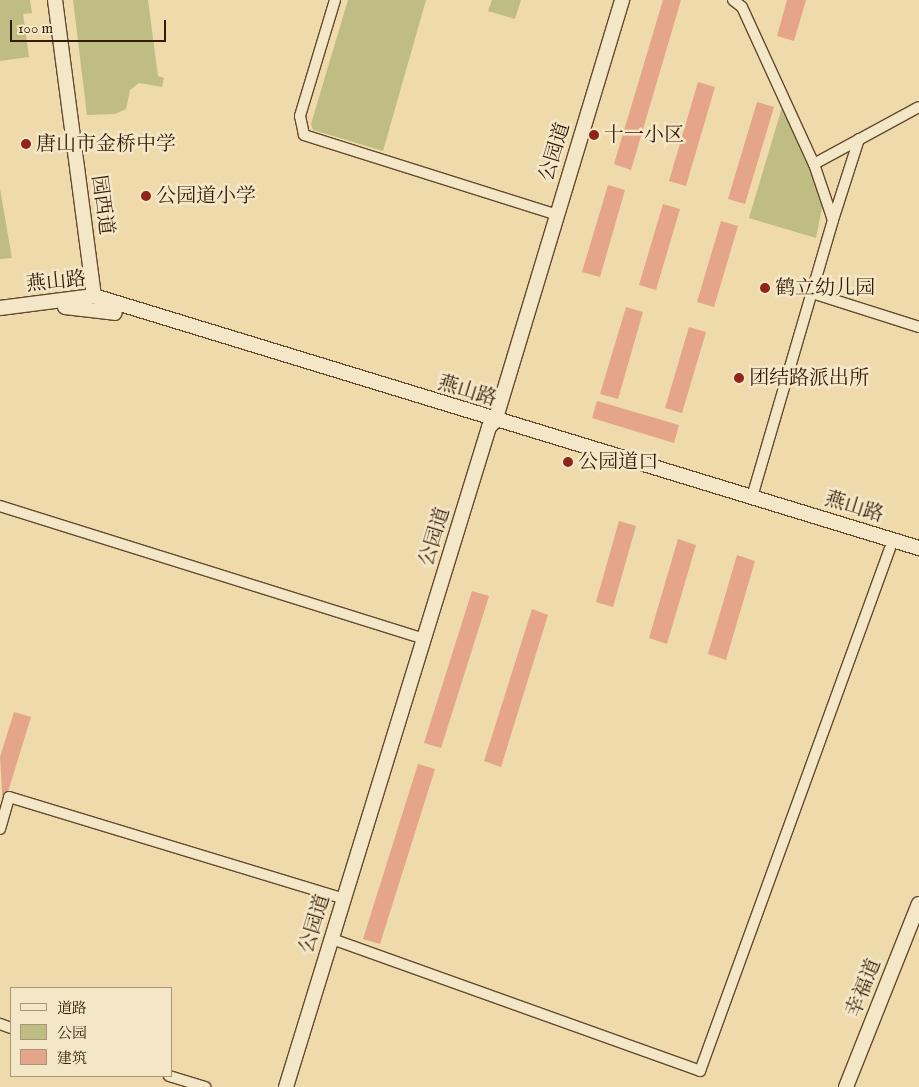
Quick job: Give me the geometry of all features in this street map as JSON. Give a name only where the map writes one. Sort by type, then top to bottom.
[{"type":"main road","name":"园西道","points":[[55,0],[94,296]]},
{"type":"main road","name":"公园道","points":[[286,1087],[622,0]]},
{"type":"main road","name":"燕山路","points":[[0,308],[94,296],[492,424],[919,557]]},
{"type":"main road","name":"燕山路","points":[[0,316],[74,306],[100,308],[492,424],[752,497],[919,548]]},
{"type":"main road","name":"幸福道","points":[[846,1087],[919,904]]},
{"type":"main road","name":"幸福道","points":[[855,1087],[919,927]]},
{"type":"street","points":[[334,0],[300,116],[304,135],[557,215]]},
{"type":"street","points":[[733,0],[742,7],[814,164],[833,220]]},
{"type":"street","points":[[814,164],[919,106]]},
{"type":"street","points":[[752,497],[833,220],[859,139]]},
{"type":"street","points":[[812,293],[919,326]]},
{"type":"street","points":[[0,506],[424,639]]},
{"type":"street","points":[[332,939],[700,1071],[890,548]]},
{"type":"street","points":[[0,829],[9,797],[344,899]]},
{"type":"street","points":[[171,1077],[205,1087]]},
{"type":"green space","points":[[0,0],[30,0],[32,13],[23,14],[29,57],[0,61]]},
{"type":"green space","points":[[73,0],[148,0],[158,76],[164,78],[162,87],[139,83],[130,90],[126,109],[115,114],[87,115]]},
{"type":"green space","points":[[348,0],[426,0],[383,151],[313,130],[311,124]]},
{"type":"green space","points":[[492,0],[521,0],[515,19],[488,11]]},
{"type":"green space","points":[[783,104],[823,202],[816,238],[749,218]]},
{"type":"green space","points":[[0,189],[12,258],[0,259]]},
{"type":"building","points":[[663,0],[681,0],[631,170],[614,164]]},
{"type":"building","points":[[787,0],[806,0],[794,41],[777,36]]},
{"type":"building","points":[[698,82],[715,87],[686,186],[669,181]]},
{"type":"building","points":[[757,102],[774,107],[745,204],[728,199]]},
{"type":"building","points":[[608,185],[625,190],[600,277],[582,272]]},
{"type":"building","points":[[663,204],[680,209],[656,290],[639,285]]},
{"type":"building","points":[[721,221],[738,226],[714,307],[697,302]]},
{"type":"building","points":[[626,307],[643,312],[618,399],[600,394]]},
{"type":"building","points":[[689,327],[706,332],[682,413],[665,408]]},
{"type":"building","points":[[597,401],[679,425],[674,443],[592,418]]},
{"type":"building","points":[[619,521],[636,526],[613,607],[596,602]]},
{"type":"building","points":[[678,539],[696,545],[667,644],[649,638]]},
{"type":"building","points":[[737,555],[755,561],[726,660],[708,654]]},
{"type":"building","points":[[472,591],[489,596],[441,748],[424,743]]},
{"type":"building","points":[[532,609],[548,615],[501,767],[484,761]]},
{"type":"building","points":[[14,712],[31,717],[3,808],[0,757]]},
{"type":"building","points":[[418,764],[435,769],[380,944],[363,939]]},
{"type":"place","name":"十一小区","points":[[594,135]]},
{"type":"place","name":"唐山市金桥中学","points":[[26,144]]},
{"type":"place","name":"公园道小学","points":[[146,196]]},
{"type":"place","name":"鹤立幼儿园","points":[[765,288]]},
{"type":"place","name":"团结路派出所","points":[[739,378]]},
{"type":"place","name":"公园道口","points":[[568,462]]}]
